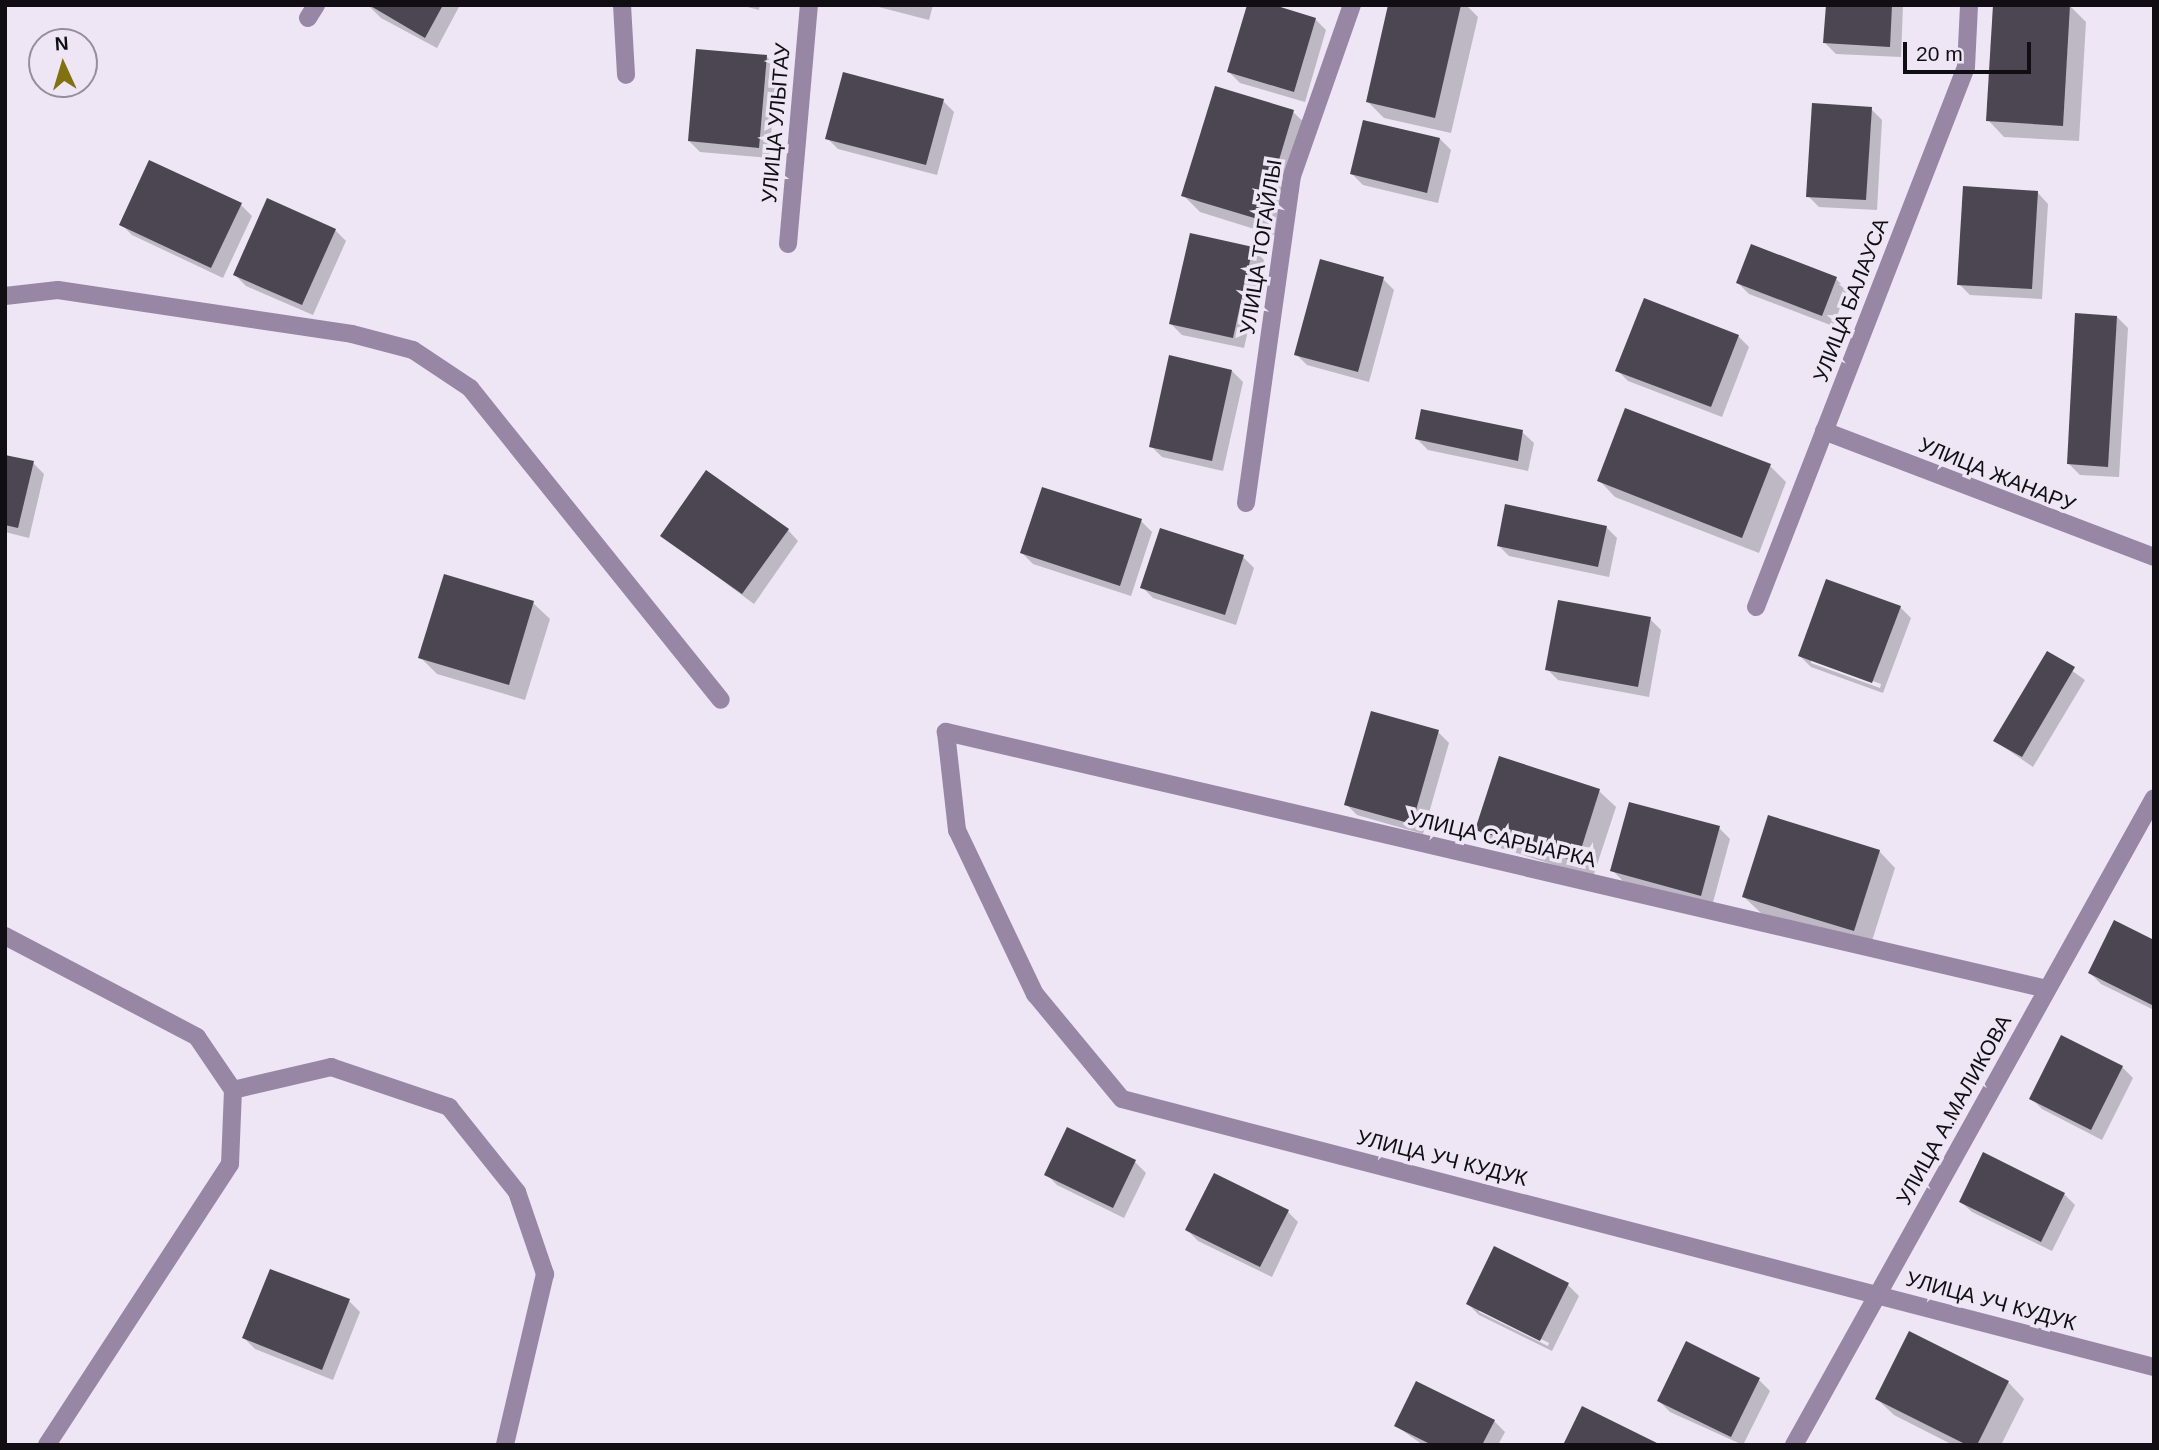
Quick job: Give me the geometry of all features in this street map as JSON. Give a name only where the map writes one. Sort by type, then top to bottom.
[{"type":"street","points":[[622,5],[626,75]]},
{"type":"street","name":"УЛИЦА УЛЫТАУ","points":[[788,244],[809,5]]},
{"type":"street","name":"УЛИЦА ТОГАЙЛЫ","points":[[1246,503],[1292,176],[1352,5]]},
{"type":"street","name":"УЛИЦА БАЛАУСА","points":[[1756,607],[1966,67],[1969,5]]},
{"type":"street","points":[[5,296],[58,290],[352,334],[413,350],[470,388],[721,700]]},
{"type":"street","name":"УЛИЦА ЖАНАРУ","points":[[1824,431],[2154,557]]},
{"type":"street","name":"УЛИЦА САРЫАРКА","points":[[946,732],[2048,989]]},
{"type":"street","name":"УЛИЦА УЧ КУДУК","points":[[946,732],[957,830],[1035,994],[1122,1100],[2154,1367]]},
{"type":"street","name":"УЛИЦА А.МАЛИКОВА","points":[[1794,1445],[2154,798]]},
{"type":"street","points":[[5,936],[197,1037],[233,1090],[230,1164],[47,1445]]},
{"type":"street","points":[[233,1090],[331,1067],[449,1107],[517,1192],[545,1274],[505,1445]]},
{"type":"building","points":[[369,5],[443,5],[425,38]]},
{"type":"building","points":[[1247,5],[1274,5],[1316,18],[1294,92],[1227,72]]},
{"type":"building","points":[[1388,5],[1461,5],[1435,118],[1366,102]]},
{"type":"building","points":[[1826,5],[1892,5],[1890,47],[1823,43]]},
{"type":"building","points":[[1993,5],[2070,5],[2063,126],[1986,121]]},
{"type":"building","points":[[696,49],[767,55],[759,148],[688,141]]},
{"type":"building","points":[[843,72],[944,99],[926,165],[825,139]]},
{"type":"building","points":[[1215,86],[1294,110],[1261,220],[1181,196]]},
{"type":"building","points":[[1812,103],[1872,107],[1866,200],[1806,197]]},
{"type":"building","points":[[1363,120],[1440,138],[1427,193],[1350,174]]},
{"type":"building","points":[[149,160],[242,203],[211,268],[119,225]]},
{"type":"building","points":[[1963,186],[2038,191],[2032,289],[1957,285]]},
{"type":"building","points":[[267,198],[336,229],[302,305],[233,275]]},
{"type":"building","points":[[1190,233],[1253,247],[1233,338],[1169,324]]},
{"type":"building","points":[[1751,244],[1837,277],[1822,316],[1736,283]]},
{"type":"building","points":[[1320,259],[1384,277],[1358,372],[1294,355]]},
{"type":"building","points":[[1644,298],[1739,335],[1711,407],[1615,371]]},
{"type":"building","points":[[2075,313],[2117,316],[2108,467],[2067,464]]},
{"type":"building","points":[[1169,355],[1232,370],[1212,461],[1149,447]]},
{"type":"building","points":[[1625,408],[1771,464],[1742,538],[1597,481]]},
{"type":"building","points":[[1421,409],[1523,430],[1518,461],[1415,439]]},
{"type":"building","points":[[5,455],[34,461],[18,528],[5,525]]},
{"type":"building","points":[[706,470],[789,529],[742,594],[660,536]]},
{"type":"building","points":[[1042,487],[1142,519],[1120,586],[1020,553]]},
{"type":"building","points":[[1505,504],[1607,526],[1598,567],[1497,546]]},
{"type":"building","points":[[1160,528],[1244,555],[1225,615],[1140,588]]},
{"type":"building","points":[[444,574],[534,601],[509,685],[418,658]]},
{"type":"building","points":[[1826,579],[1901,606],[1872,683],[1798,656]]},
{"type":"building","points":[[1558,600],[1651,617],[1638,687],[1545,670]]},
{"type":"building","points":[[2047,651],[2075,667],[2022,757],[1993,741]]},
{"type":"building","points":[[1371,711],[1439,730],[1412,824],[1344,805]]},
{"type":"building","points":[[1499,756],[1600,789],[1577,862],[1475,830]]},
{"type":"building","points":[[1629,802],[1720,826],[1701,896],[1610,871]]},
{"type":"building","points":[[1768,815],[1880,850],[1854,931],[1742,897]]},
{"type":"building","points":[[2114,920],[2154,940],[2154,1006],[2088,973]]},
{"type":"building","points":[[2061,1035],[2123,1066],[2091,1130],[2029,1099]]},
{"type":"building","points":[[1067,1127],[1136,1160],[1113,1208],[1044,1175]]},
{"type":"building","points":[[1983,1152],[2065,1193],[2041,1242],[1959,1202]]},
{"type":"building","points":[[1214,1173],[1289,1210],[1260,1267],[1185,1230]]},
{"type":"building","points":[[1494,1246],[1569,1283],[1540,1341],[1466,1304]]},
{"type":"building","points":[[270,1269],[350,1299],[322,1370],[242,1338]]},
{"type":"building","points":[[1909,1331],[2009,1381],[1977,1445],[1967,1445],[1875,1399]]},
{"type":"building","points":[[1686,1341],[1760,1378],[1731,1437],[1657,1401]]},
{"type":"building","points":[[1416,1381],[1495,1420],[1482,1445],[1432,1445],[1394,1426]]},
{"type":"building","points":[[1582,1406],[1661,1445],[1563,1445]]}]
